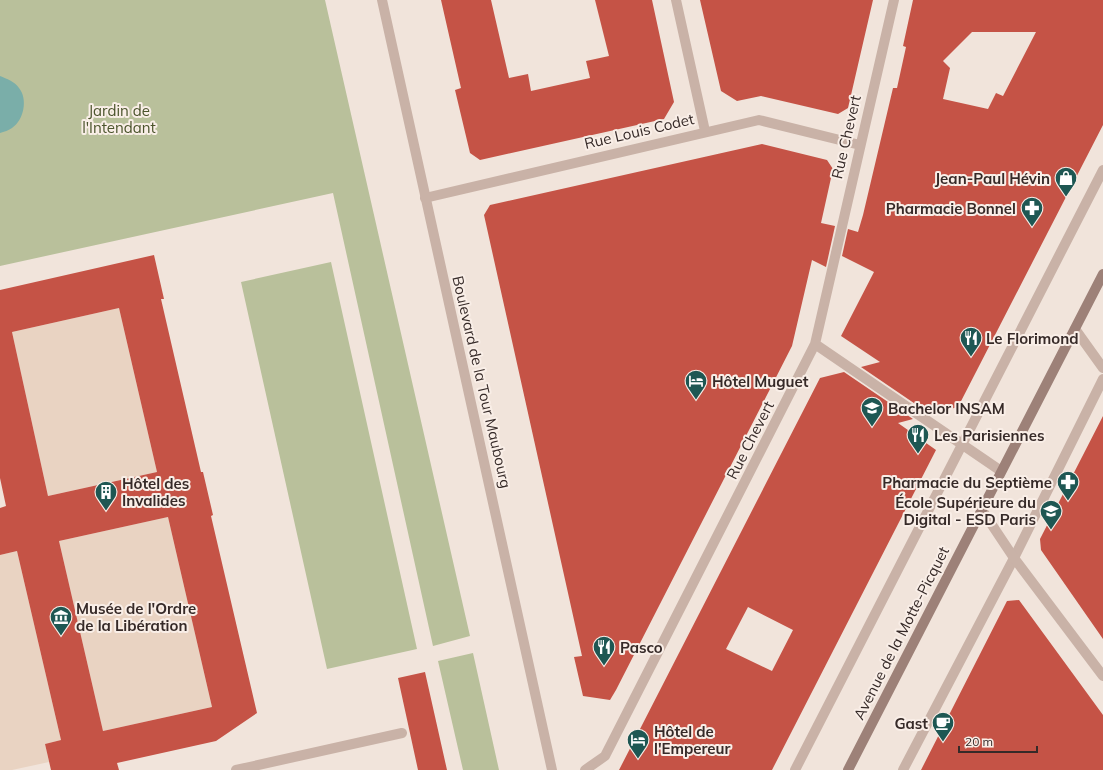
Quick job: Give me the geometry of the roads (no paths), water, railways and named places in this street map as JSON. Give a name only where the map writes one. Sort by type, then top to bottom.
[{"type":"main road","name":"Avenue de la Motte-Picquet","points":[[848,770],[1103,274]]},
{"type":"street","name":"Boulevard de la Tour Maubourg","points":[[382,0],[522,628],[552,770]]},
{"type":"street","points":[[676,0],[705,131]]},
{"type":"street","name":"Rue Chevert","points":[[585,770],[605,756],[816,344],[894,0]]},
{"type":"street","name":"Rue Louis Codet","points":[[425,198],[705,131],[759,120],[860,145]]},
{"type":"street","points":[[795,770],[1103,170]]},
{"type":"street","points":[[1075,329],[1103,368]]},
{"type":"street","points":[[816,344],[961,445],[1001,471]]},
{"type":"street","points":[[903,770],[1014,558],[1103,380]]},
{"type":"street","points":[[982,510],[1014,558],[1103,676]]},
{"type":"street","points":[[236,770],[402,734]]},
{"type":"water","points":[[0,76],[10,80],[17,86],[22,93],[24,103],[22,115],[16,124],[12,128],[0,133]]},
{"type":"place","name":"Jean-Paul Hévin","points":[[1066,198]]},
{"type":"place","name":"Pharmacie Bonnel","points":[[1032,228]]},
{"type":"place","name":"Le Florimond","points":[[971,358]]},
{"type":"place","name":"Hôtel Muguet","points":[[696,400]]},
{"type":"place","name":"Bachelor INSAM","points":[[872,428]]},
{"type":"place","name":"Les Parisiennes","points":[[918,454]]},
{"type":"place","name":"Pharmacie du Septième","points":[[1068,502]]},
{"type":"place","name":"Hôtel des Invalides","points":[[106,512]]},
{"type":"place","name":"École Supérieure du Digital - ESD Paris","points":[[1051,530]]},
{"type":"place","name":"Musée de l'Ordre de la Libération","points":[[61,636]]},
{"type":"place","name":"Pasco","points":[[604,666]]},
{"type":"place","name":"Gast","points":[[943,742]]},
{"type":"place","name":"Hôtel de l'Empereur","points":[[638,760]]},
{"type":"park label","name":"Jardin de l'Intendant","points":[[119,118]]}]
